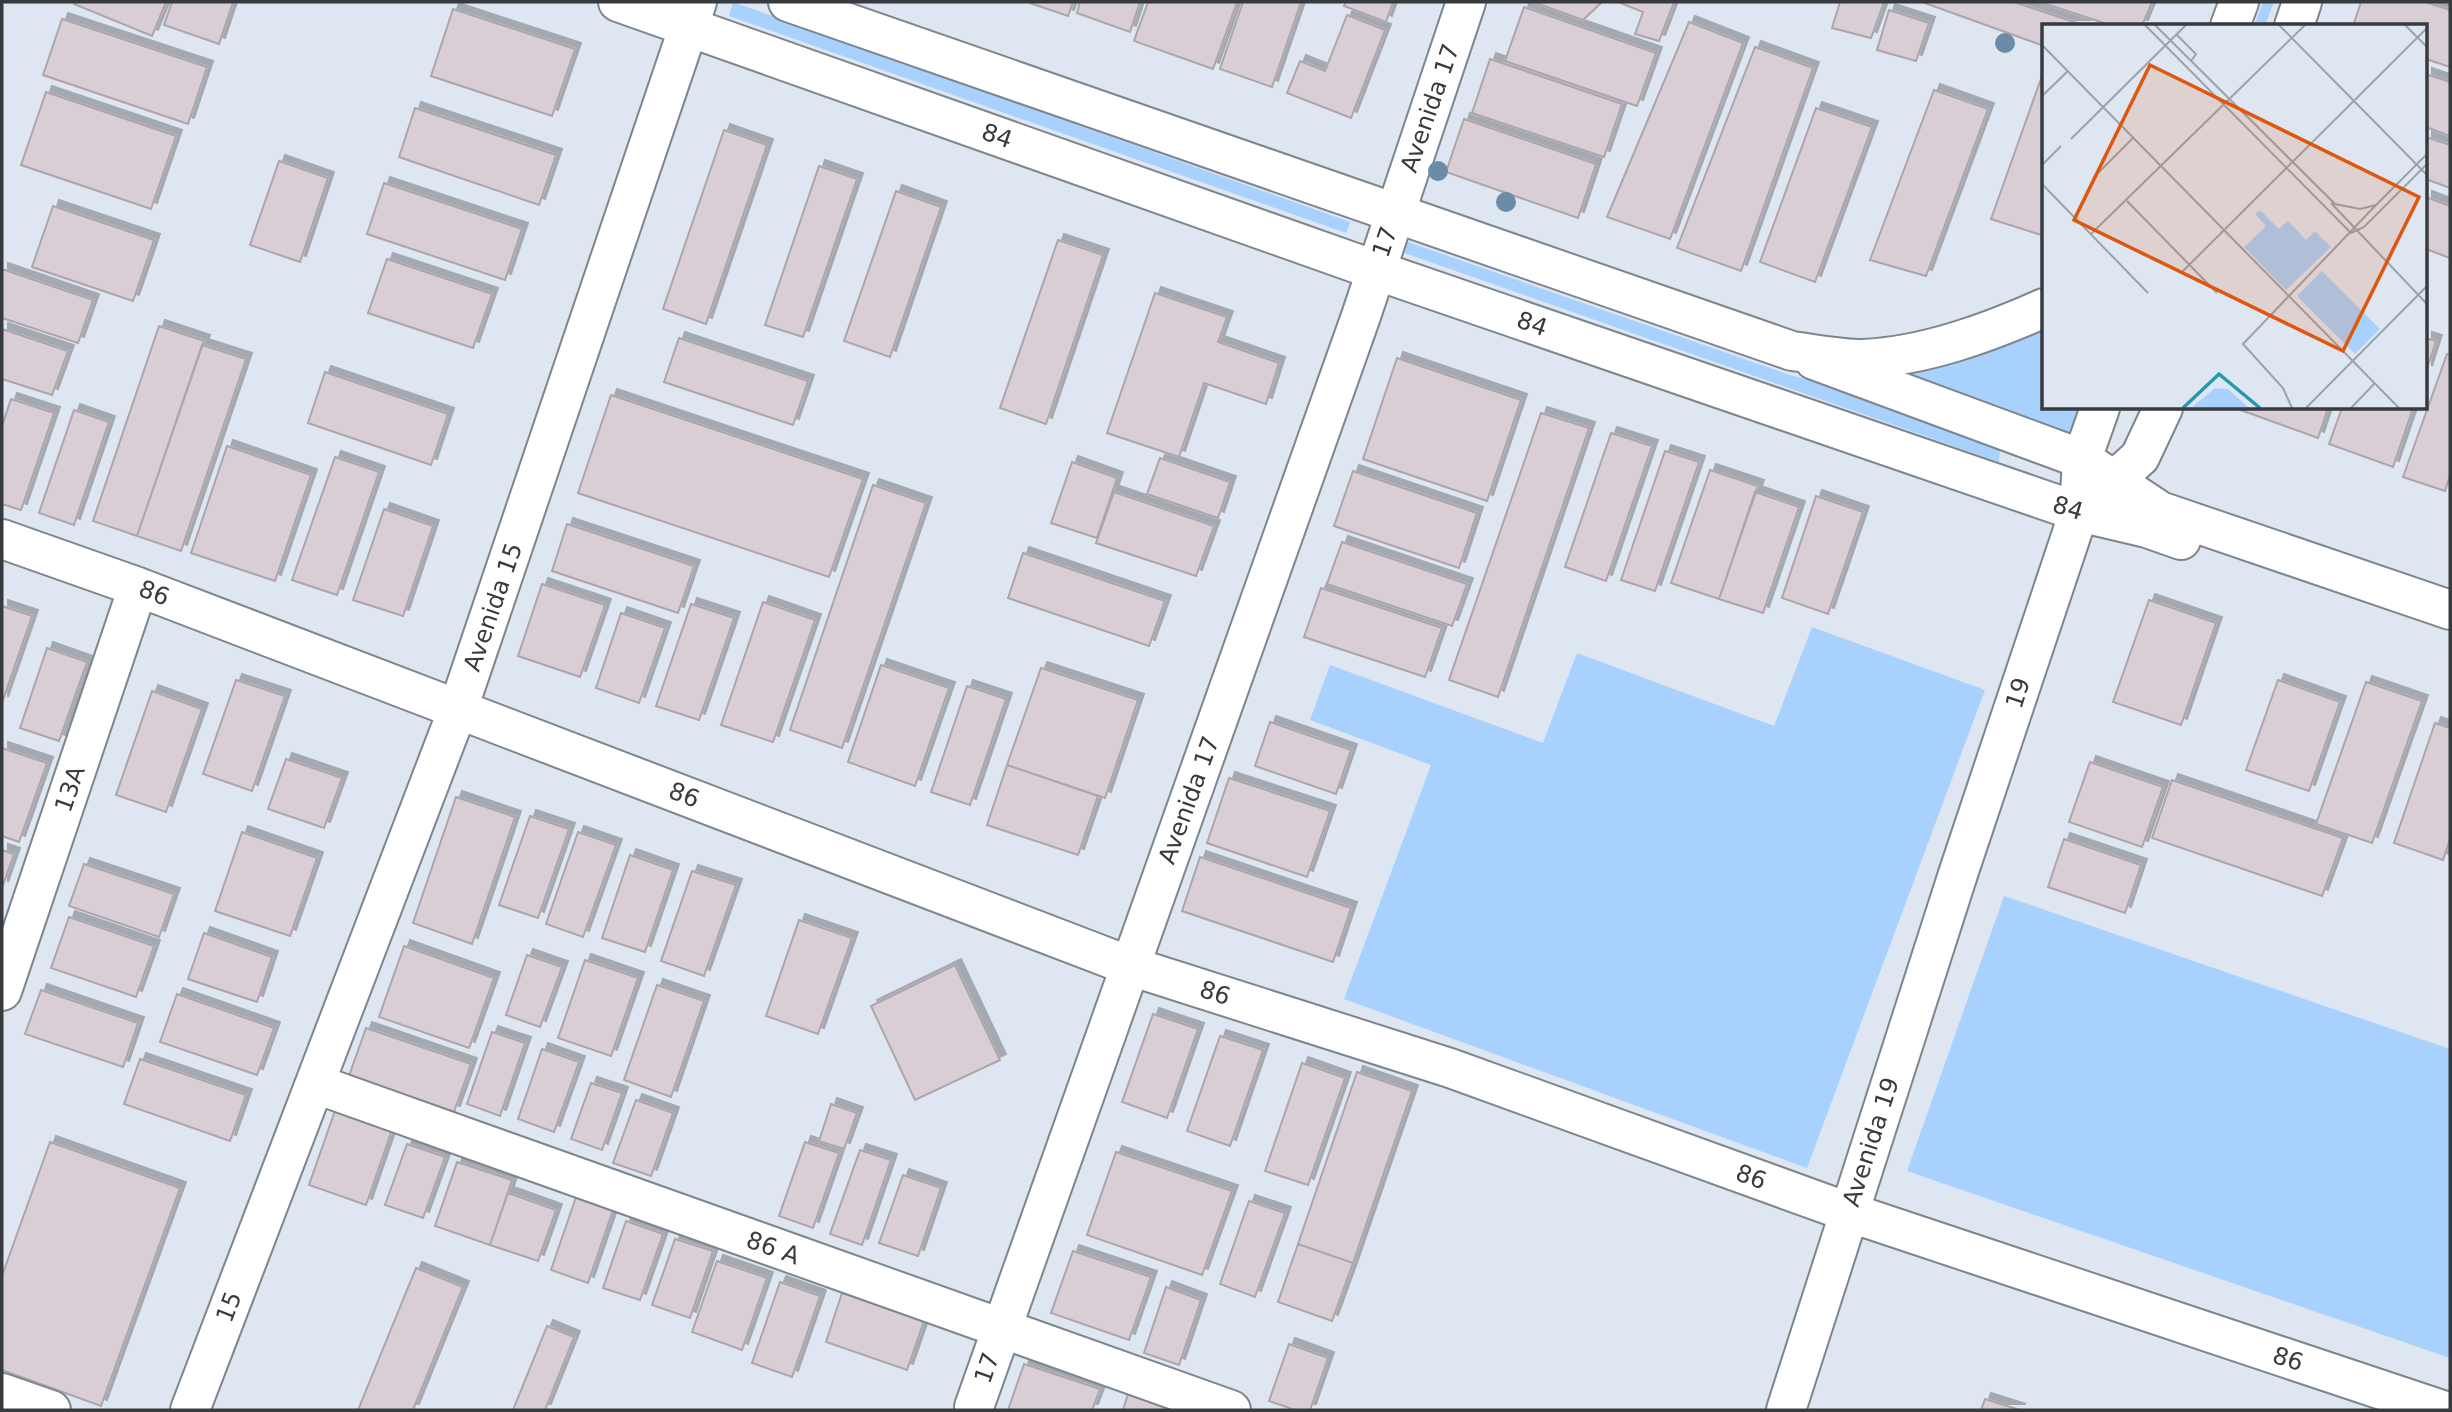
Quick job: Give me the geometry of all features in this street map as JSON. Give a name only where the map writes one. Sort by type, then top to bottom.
[{"type":"street","name":"84","points":[[618,2],[693,14],[1375,270],[2079,512],[2147,528],[2450,634]]},
{"type":"street","points":[[788,2],[1792,351],[1862,359],[1944,345],[2003,327],[2042,308]]},
{"type":"street","name":"Avenida 17","points":[[1394,214],[1466,2]]},
{"type":"street","points":[[2231,24],[2239,2]]},
{"type":"street","points":[[2295,24],[2302,2]]},
{"type":"street","name":"Avenida 15","points":[[268,1204],[458,709],[693,14]]},
{"type":"street","name":"17","points":[[1375,270],[1394,214]]},
{"type":"street","name":"Avenida 17","points":[[1000,1329],[1375,270]]},
{"type":"street","name":"84","points":[[1792,351],[2082,459],[2160,511],[2450,610]]},
{"type":"street","points":[[2079,512],[2082,459],[2098,410]]},
{"type":"street","points":[[2079,512],[2140,457],[2162,410]]},
{"type":"street","name":"19","points":[[1958,874],[2079,512]]},
{"type":"street","name":"86","points":[[2,539],[138,587],[1130,965],[1450,1068],[1848,1212],[2442,1410]]},
{"type":"street","name":"13A","points":[[2,991],[138,587]]},
{"type":"street","name":"Avenida 19","points":[[1786,1410],[1958,874]]},
{"type":"street","name":"86 A","points":[[316,1084],[1231,1410]]},
{"type":"street","name":"15","points":[[190,1410],[268,1204]]},
{"type":"street","name":"17","points":[[974,1407],[1000,1329]]},
{"type":"street","points":[[2,1393],[51,1410]]},
{"type":"shaded area","points":[[733,2],[1350,222],[1346,233],[729,16]]},
{"type":"shaded area","points":[[2263,2],[2274,2],[2266,24],[2255,24]]},
{"type":"shaded area","points":[[1382,233],[1790,375],[1842,389],[2000,447],[1999,462],[1379,244]]},
{"type":"shaded area","points":[[2042,309],[2042,410],[2099,410],[2082,459],[1862,359]]},
{"type":"shaded area","points":[[1812,627],[1985,690],[1807,1168],[1344,999],[1431,765],[1310,720],[1330,665],[1543,743],[1577,653],[1774,726]]},
{"type":"shaded area","points":[[2004,896],[2450,1049],[2450,1358],[1907,1171]]},
{"type":"building","points":[[166,2],[152,36],[74,4]]},
{"type":"building","points":[[172,2],[233,2],[219,44],[164,25]]},
{"type":"building","points":[[1027,2],[1073,2],[1068,16]]},
{"type":"building","points":[[1080,2],[1140,2],[1130,32],[1077,13]]},
{"type":"building","points":[[1148,2],[1237,2],[1213,69],[1134,41]]},
{"type":"building","points":[[1243,2],[1301,2],[1272,87],[1220,69]]},
{"type":"building","points":[[1346,2],[1393,2],[1386,22],[1344,6]]},
{"type":"building","points":[[1533,2],[1602,2],[1583,20]]},
{"type":"building","points":[[1618,2],[1674,2],[1659,41],[1635,34],[1643,12]]},
{"type":"building","points":[[1840,2],[1884,2],[1871,38],[1832,28]]},
{"type":"building","points":[[1922,2],[2014,2],[2080,24],[2042,24],[2042,45]]},
{"type":"building","points":[[2040,2],[2152,2],[2143,24],[2107,24]]},
{"type":"building","points":[[2361,2],[2425,2],[2450,10],[2450,67],[2428,60],[2428,24],[2354,24]]},
{"type":"building","points":[[1524,7],[1656,53],[1637,106],[1505,61]]},
{"type":"building","points":[[453,9],[575,49],[552,116],[431,76]]},
{"type":"building","points":[[1889,10],[1929,23],[1916,61],[1877,50]]},
{"type":"building","points":[[1347,15],[1385,30],[1351,118],[1287,93],[1300,61],[1325,71]]},
{"type":"building","points":[[62,19],[207,67],[188,124],[43,75]]},
{"type":"building","points":[[1689,22],[1743,43],[1670,239],[1607,217]]},
{"type":"building","points":[[1755,47],[1813,68],[1741,271],[1677,248]]},
{"type":"building","points":[[1490,59],[1622,104],[1604,157],[1472,113]]},
{"type":"building","points":[[2428,75],[2450,82],[2450,136],[2428,128]]},
{"type":"building","points":[[2042,76],[2042,235],[1991,219]]},
{"type":"building","points":[[1934,90],[1988,109],[1926,276],[1870,260]]},
{"type":"building","points":[[46,92],[176,136],[151,209],[21,165]]},
{"type":"building","points":[[415,108],[556,155],[539,205],[399,157]]},
{"type":"building","points":[[1816,108],[1872,127],[1815,282],[1760,262]]},
{"type":"building","points":[[1464,119],[1596,164],[1578,218],[1446,172]]},
{"type":"building","points":[[724,130],[767,145],[706,324],[663,309]]},
{"type":"building","points":[[2428,138],[2450,145],[2450,188],[2428,180]]},
{"type":"building","points":[[279,161],[328,178],[300,262],[250,245]]},
{"type":"building","points":[[819,166],[857,179],[803,337],[765,325]]},
{"type":"building","points":[[384,183],[522,229],[505,280],[367,234]]},
{"type":"building","points":[[896,191],[941,207],[890,357],[844,341]]},
{"type":"building","points":[[2428,198],[2450,206],[2450,258],[2428,250]]},
{"type":"building","points":[[53,206],[154,240],[133,301],[32,267]]},
{"type":"building","points":[[1058,240],[1103,255],[1046,424],[1000,408]]},
{"type":"building","points":[[387,259],[492,294],[473,348],[368,313]]},
{"type":"building","points":[[2,269],[93,300],[78,343],[2,318]]},
{"type":"building","points":[[1155,293],[1227,317],[1218,342],[1279,363],[1266,404],[1204,383],[1179,457],[1107,433]]},
{"type":"building","points":[[159,326],[204,341],[137,536],[93,521]]},
{"type":"building","points":[[2,329],[68,351],[52,395],[2,379]]},
{"type":"building","points":[[679,338],[808,381],[793,425],[664,382]]},
{"type":"building","points":[[2428,339],[2436,341],[2428,366]]},
{"type":"building","points":[[202,345],[246,359],[181,551],[137,536]]},
{"type":"building","points":[[2447,354],[2450,355],[2450,475],[2445,491],[2403,477]]},
{"type":"building","points":[[1397,358],[1521,400],[1487,501],[1363,459]]},
{"type":"building","points":[[325,372],[448,414],[431,465],[308,423]]},
{"type":"building","points":[[611,395],[863,479],[829,577],[578,493]]},
{"type":"building","points":[[11,399],[54,413],[21,510],[2,504],[2,426]]},
{"type":"building","points":[[74,410],[109,422],[74,525],[39,513]]},
{"type":"building","points":[[2241,410],[2327,410],[2318,438]]},
{"type":"building","points":[[2341,410],[2412,410],[2393,467],[2329,444]]},
{"type":"building","points":[[1541,413],[1589,428],[1498,697],[1449,680]]},
{"type":"building","points":[[1611,433],[1652,446],[1606,581],[1565,567]]},
{"type":"building","points":[[227,446],[311,475],[275,581],[191,553]]},
{"type":"building","points":[[1665,451],[1699,462],[1655,591],[1621,580]]},
{"type":"building","points":[[335,457],[379,472],[337,595],[292,580]]},
{"type":"building","points":[[1160,458],[1230,482],[1218,518],[1147,494]]},
{"type":"building","points":[[1072,462],[1117,478],[1097,538],[1051,523]]},
{"type":"building","points":[[1710,470],[1758,486],[1719,599],[1671,583]]},
{"type":"building","points":[[1353,471],[1477,513],[1459,568],[1334,526]]},
{"type":"building","points":[[873,485],[926,503],[842,748],[790,730]]},
{"type":"building","points":[[1114,492],[1214,526],[1196,576],[1096,543]]},
{"type":"building","points":[[1755,492],[1799,507],[1763,613],[1719,599]]},
{"type":"building","points":[[1816,496],[1863,512],[1828,614],[1782,598]]},
{"type":"building","points":[[384,509],[433,526],[403,616],[353,600]]},
{"type":"building","points":[[567,524],[694,566],[678,613],[552,571]]},
{"type":"building","points":[[1342,542],[1467,584],[1452,626],[1327,584]]},
{"type":"building","points":[[1023,553],[1165,601],[1149,646],[1008,598]]},
{"type":"building","points":[[542,584],[605,605],[580,677],[518,656]]},
{"type":"building","points":[[1321,588],[1442,628],[1425,677],[1304,637]]},
{"type":"building","points":[[2149,600],[2216,623],[2181,725],[2113,702]]},
{"type":"building","points":[[763,602],[815,620],[773,742],[721,725]]},
{"type":"building","points":[[691,604],[734,618],[699,720],[656,706]]},
{"type":"building","points":[[2,606],[32,616],[2,703]]},
{"type":"building","points":[[621,613],[665,628],[639,703],[596,688]]},
{"type":"building","points":[[47,648],[87,662],[59,741],[20,728]]},
{"type":"building","points":[[881,665],[949,688],[915,786],[848,762]]},
{"type":"building","points":[[1041,668],[1138,700],[1105,798],[1007,765]]},
{"type":"building","points":[[236,680],[285,696],[252,791],[203,774]]},
{"type":"building","points":[[2278,680],[2340,702],[2309,791],[2246,770]]},
{"type":"building","points":[[2366,682],[2422,701],[2372,843],[2316,824]]},
{"type":"building","points":[[967,686],[1006,699],[970,805],[931,792]]},
{"type":"building","points":[[152,691],[202,709],[166,812],[116,795]]},
{"type":"building","points":[[1270,722],[1351,750],[1336,794],[1255,766]]},
{"type":"building","points":[[2435,723],[2450,728],[2450,839],[2443,860],[2394,843]]},
{"type":"building","points":[[2,748],[47,763],[19,842],[2,836]]},
{"type":"building","points":[[286,759],[342,778],[324,828],[268,809]]},
{"type":"building","points":[[2090,762],[2163,787],[2142,847],[2069,822]]},
{"type":"building","points":[[1007,765],[1098,796],[1078,855],[987,825]]},
{"type":"building","points":[[1229,778],[1330,811],[1307,877],[1207,843]]},
{"type":"building","points":[[2172,780],[2343,838],[2322,896],[2152,838]]},
{"type":"building","points":[[456,797],[515,817],[472,944],[413,923]]},
{"type":"building","points":[[530,816],[569,829],[538,918],[499,905]]},
{"type":"building","points":[[242,832],[317,858],[290,936],[215,911]]},
{"type":"building","points":[[578,832],[616,845],[583,937],[546,924]]},
{"type":"building","points":[[2064,839],[2141,865],[2125,913],[2048,887]]},
{"type":"building","points":[[2,850],[14,854],[2,888]]},
{"type":"building","points":[[630,855],[673,870],[645,952],[602,938]]},
{"type":"building","points":[[1200,857],[1351,908],[1333,962],[1182,911]]},
{"type":"building","points":[[84,864],[174,894],[159,937],[69,906]]},
{"type":"building","points":[[692,871],[736,885],[704,976],[661,961]]},
{"type":"building","points":[[69,917],[154,946],[136,997],[51,968]]},
{"type":"building","points":[[799,920],[852,938],[818,1034],[766,1016]]},
{"type":"building","points":[[204,933],[272,957],[257,1002],[188,979]]},
{"type":"building","points":[[404,946],[494,978],[469,1048],[379,1017]]},
{"type":"building","points":[[527,955],[562,967],[540,1027],[506,1015]]},
{"type":"building","points":[[585,960],[638,978],[611,1056],[558,1038]]},
{"type":"building","points":[[955,965],[1000,1060],[915,1100],[871,1006]]},
{"type":"building","points":[[657,985],[704,1001],[671,1097],[624,1080]]},
{"type":"building","points":[[41,990],[138,1023],[123,1067],[25,1034]]},
{"type":"building","points":[[177,994],[274,1028],[257,1075],[160,1042]]},
{"type":"building","points":[[1153,1014],[1198,1029],[1167,1118],[1122,1102]]},
{"type":"building","points":[[366,1028],[471,1064],[454,1112],[349,1076]]},
{"type":"building","points":[[492,1032],[525,1043],[500,1116],[467,1104]]},
{"type":"building","points":[[1220,1036],[1263,1050],[1230,1146],[1187,1131]]},
{"type":"building","points":[[542,1049],[579,1062],[554,1132],[518,1119]]},
{"type":"building","points":[[140,1059],[246,1095],[230,1141],[124,1104]]},
{"type":"building","points":[[1302,1063],[1345,1078],[1308,1185],[1265,1171]]},
{"type":"building","points":[[1357,1072],[1412,1091],[1353,1263],[1298,1244]]},
{"type":"building","points":[[591,1083],[622,1093],[602,1150],[571,1139]]},
{"type":"building","points":[[636,1100],[673,1113],[651,1176],[613,1163]]},
{"type":"building","points":[[831,1104],[857,1113],[844,1149],[819,1141]]},
{"type":"building","points":[[336,1108],[393,1127],[366,1205],[309,1185]]},
{"type":"building","points":[[50,1142],[180,1188],[101,1406],[2,1370],[2,1276]]},
{"type":"building","points":[[805,1142],[839,1153],[813,1228],[779,1216]]},
{"type":"building","points":[[407,1144],[445,1157],[423,1218],[385,1205]]},
{"type":"building","points":[[860,1150],[891,1160],[862,1245],[830,1234]]},
{"type":"building","points":[[1116,1152],[1232,1191],[1202,1275],[1087,1235]]},
{"type":"building","points":[[457,1162],[512,1180],[490,1245],[435,1226]]},
{"type":"building","points":[[903,1175],[941,1188],[918,1256],[879,1243]]},
{"type":"building","points":[[508,1193],[556,1210],[538,1261],[490,1245]]},
{"type":"building","points":[[576,1197],[613,1210],[588,1283],[551,1270]]},
{"type":"building","points":[[1249,1201],[1285,1213],[1255,1297],[1220,1284]]},
{"type":"building","points":[[626,1221],[663,1234],[640,1300],[603,1288]]},
{"type":"building","points":[[675,1239],[713,1251],[690,1318],[652,1305]]},
{"type":"building","points":[[1298,1244],[1353,1263],[1332,1321],[1278,1302]]},
{"type":"building","points":[[1073,1251],[1151,1277],[1129,1340],[1051,1313]]},
{"type":"building","points":[[717,1261],[767,1278],[742,1350],[692,1332]]},
{"type":"building","points":[[416,1268],[463,1287],[413,1410],[358,1410]]},
{"type":"building","points":[[780,1282],[820,1296],[792,1377],[752,1363]]},
{"type":"building","points":[[1166,1287],[1201,1300],[1179,1365],[1144,1353]]},
{"type":"building","points":[[842,1293],[924,1321],[907,1370],[826,1342]]},
{"type":"building","points":[[547,1326],[574,1337],[545,1410],[513,1410]]},
{"type":"building","points":[[1289,1344],[1328,1358],[1310,1410],[1295,1410],[1269,1401]]},
{"type":"building","points":[[1024,1364],[1100,1389],[1092,1410],[1008,1410]]},
{"type":"building","points":[[1128,1394],[1176,1410],[1123,1410]]},
{"type":"building","points":[[1985,1399],[2020,1410],[1981,1410]]}]
